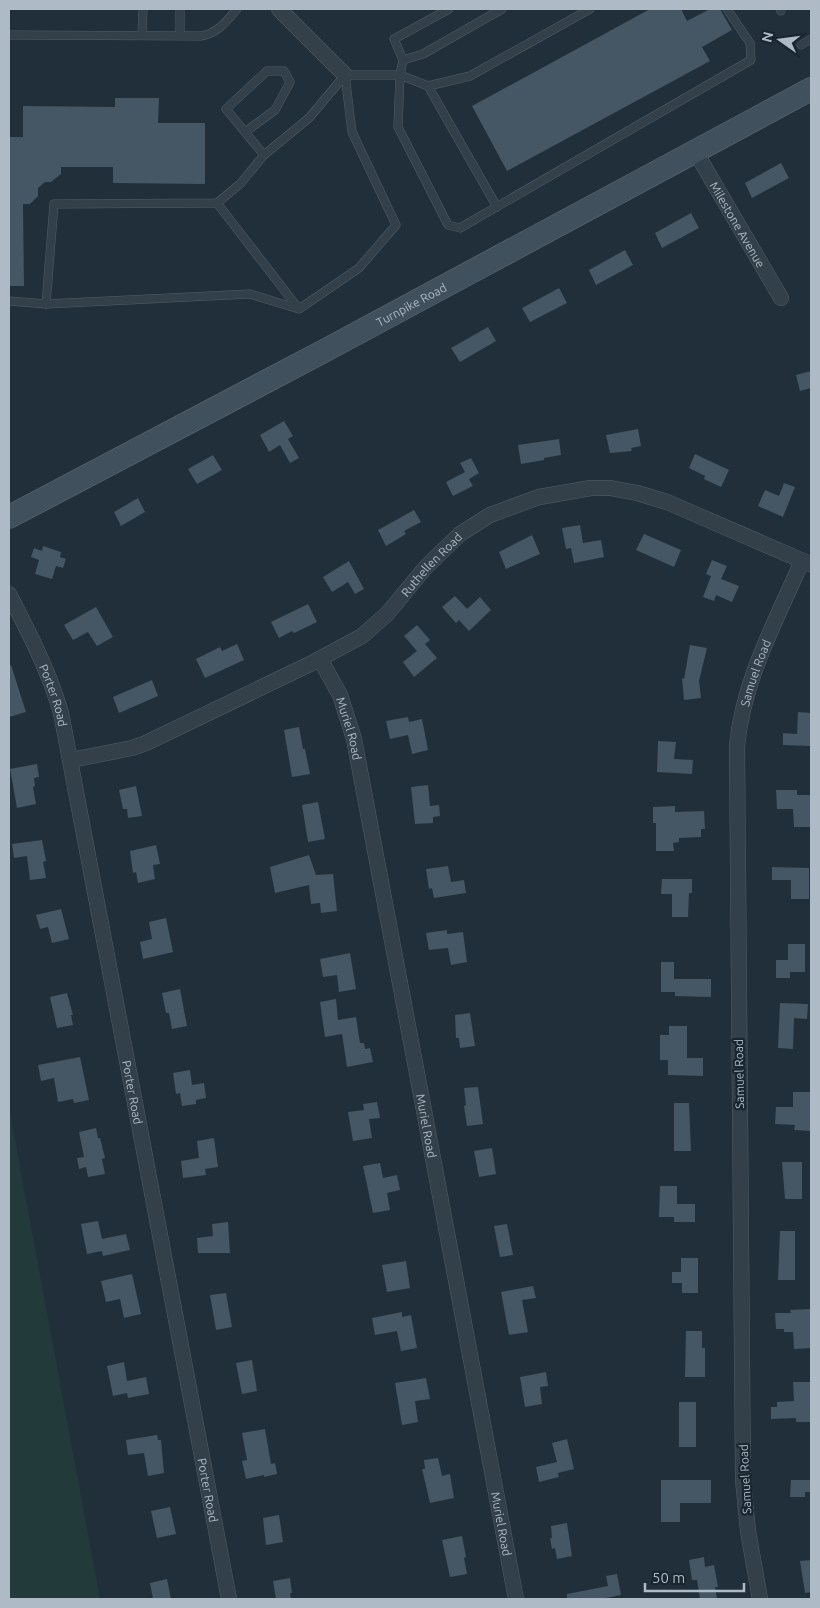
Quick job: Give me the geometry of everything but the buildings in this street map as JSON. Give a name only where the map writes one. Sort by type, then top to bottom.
[{"type":"main road","name":"Turnpike Road","points":[[9,517],[324,351],[811,89]]},
{"type":"street","points":[[279,9],[345,75]]},
{"type":"street","name":"Milestone Avenue","points":[[696,151],[781,298]]},
{"type":"street","name":"Ruthellen Road","points":[[70,760],[146,743],[320,659],[362,636],[387,614],[441,552],[460,534],[490,515],[522,502],[560,492],[592,488],[610,488],[650,496],[807,563]]},
{"type":"street","name":"Samuel Road","points":[[760,1599],[748,1531],[743,1480],[737,746],[742,710],[749,684],[807,563]]},
{"type":"street","name":"Porter Road","points":[[9,594],[53,685],[61,713],[229,1599]]},
{"type":"street","name":"Muriel Road","points":[[320,659],[340,695],[354,739],[516,1599]]},
{"type":"lane","points":[[142,35],[143,9]]},
{"type":"lane","points":[[180,9],[180,35]]},
{"type":"lane","points":[[9,35],[201,36],[213,32],[223,25],[237,9]]},
{"type":"lane","points":[[449,9],[394,39],[404,60],[400,75],[398,127],[448,225],[460,228],[751,60],[750,43],[727,9]]},
{"type":"lane","points":[[404,60],[423,54],[502,9]]},
{"type":"lane","points":[[345,75],[400,75],[428,86],[470,76],[590,9]]},
{"type":"lane","points":[[801,45],[811,39]]},
{"type":"lane","points":[[245,132],[275,110],[290,82],[284,71],[267,71],[226,109],[245,132],[264,155]]},
{"type":"lane","points":[[46,304],[54,204],[217,203],[240,184],[264,155],[309,118],[345,75]]},
{"type":"lane","points":[[299,309],[358,268],[396,225],[352,132],[345,75]]},
{"type":"lane","points":[[428,86],[497,207]]},
{"type":"lane","points":[[217,203],[299,309]]},
{"type":"lane","points":[[9,301],[46,304],[250,294],[299,309]]},
{"type":"green space","points":[[9,1108],[100,1599],[9,1599]]}]
